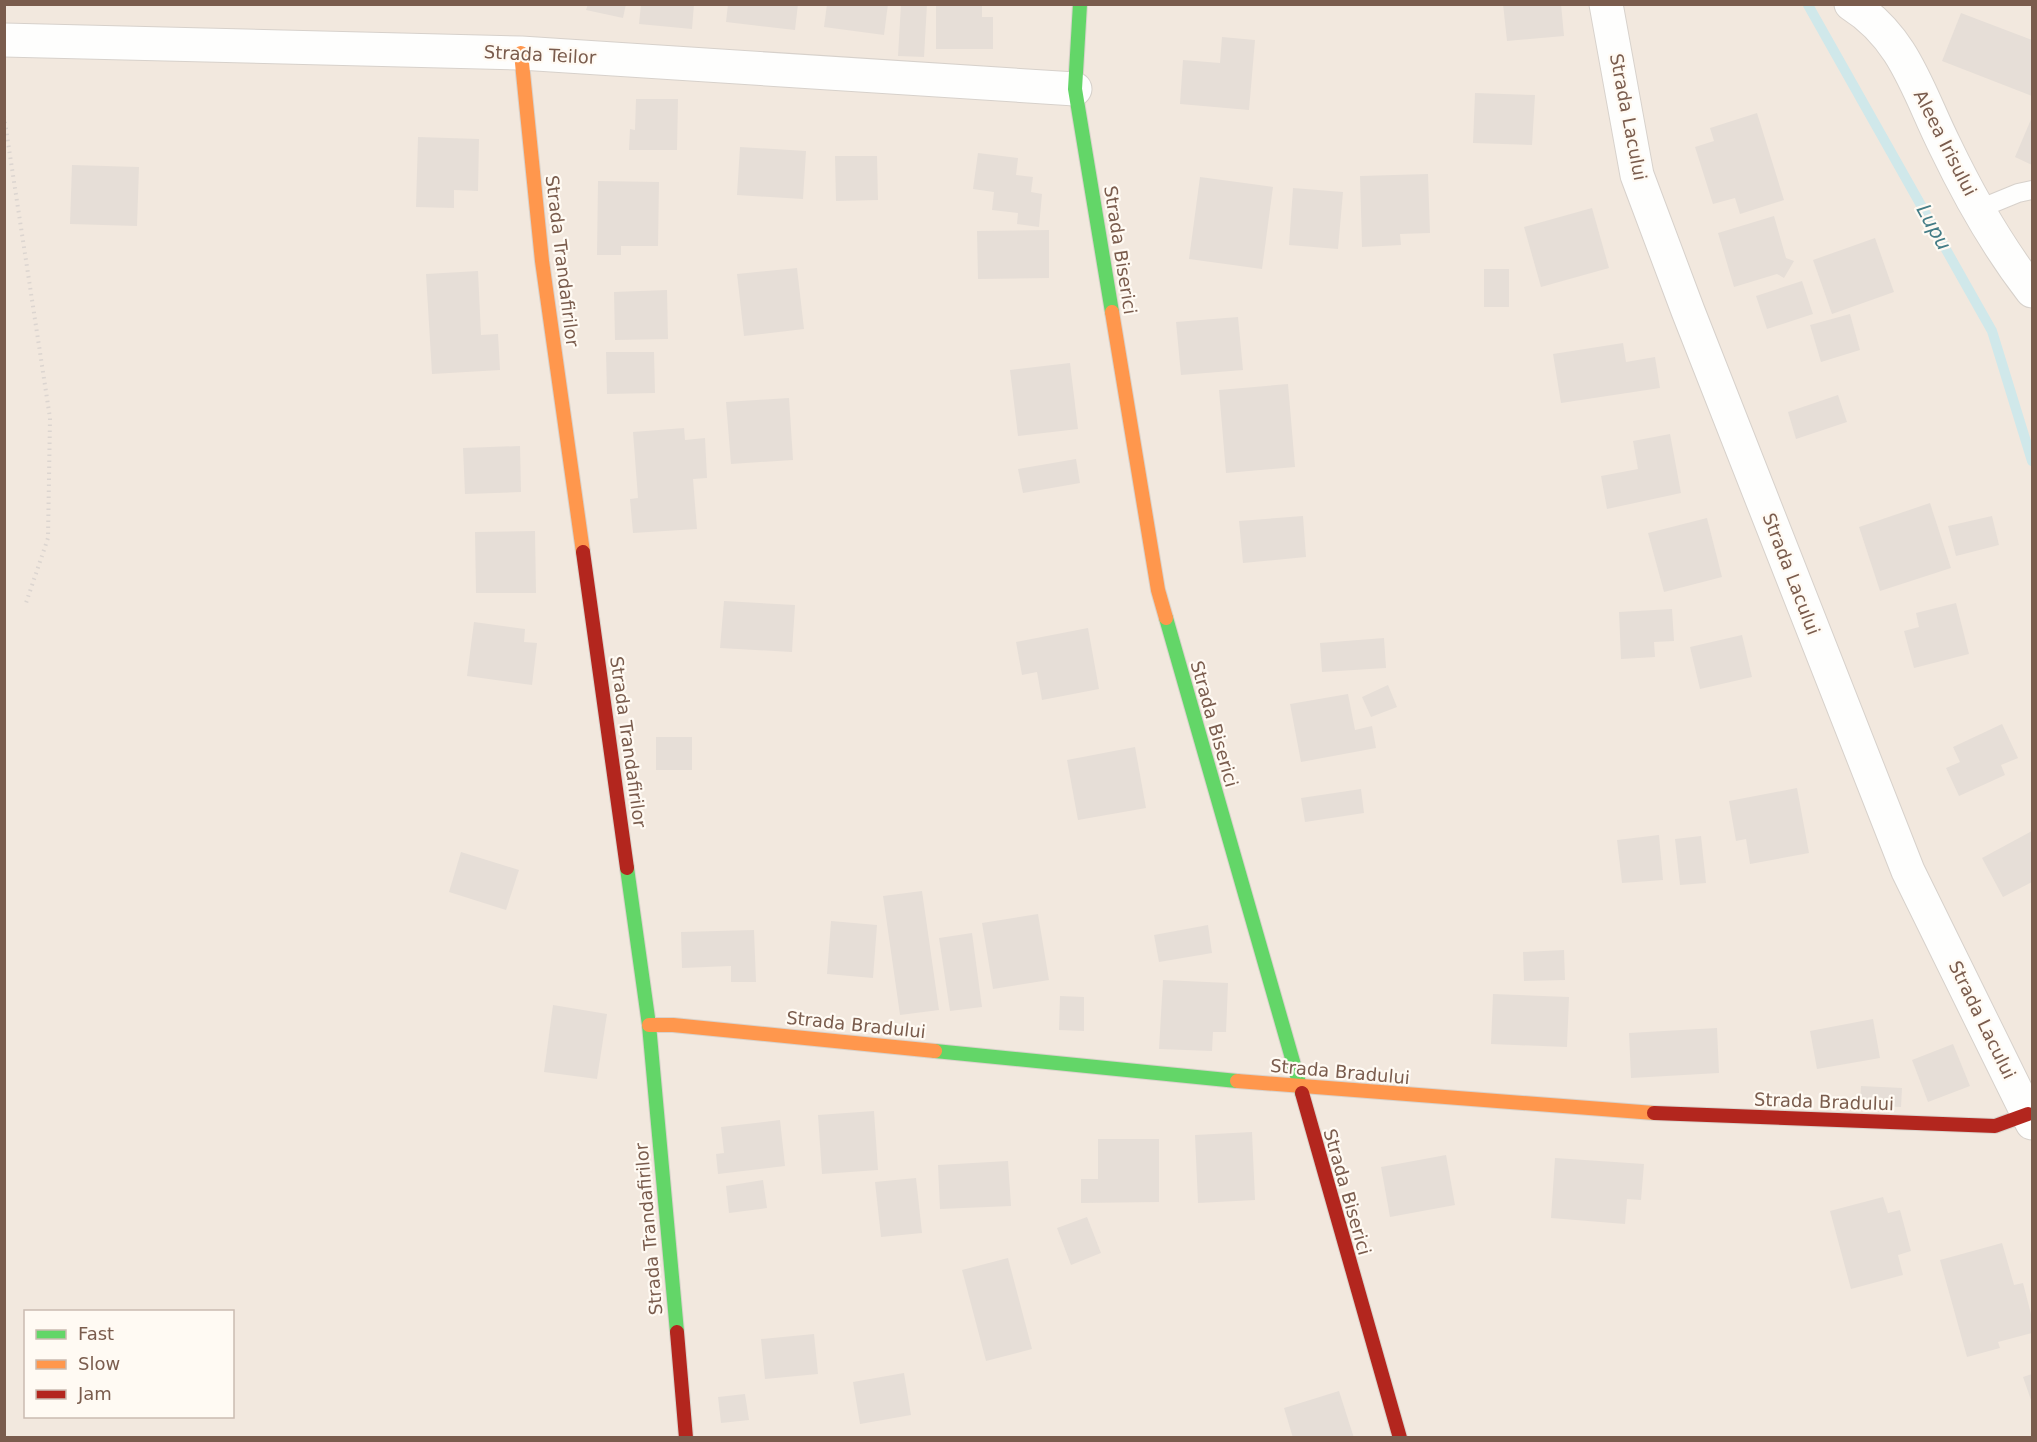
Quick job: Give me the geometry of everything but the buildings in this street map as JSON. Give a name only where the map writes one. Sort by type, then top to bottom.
[{"type":"street","name":"Strada Biserici","points":[[1080,4],[1075,90],[1158,590],[1298,1087],[1400,1437]]},
{"type":"street","name":"Strada Lacului","points":[[1606,4],[1637,175],[1688,311],[1908,871],[2030,1119]]},
{"type":"street","name":"Aleea Irisului","points":[[1851,4],[1872,18],[1899,49],[1946,148],[1979,209],[2032,291]]},
{"type":"street","name":"Strada Teilor","points":[[4,40],[521,53],[1075,90]]},
{"type":"street","name":"Strada Trandafirilor","points":[[521,53],[542,261],[649,1025],[686,1437]]},
{"type":"street","name":"Strada Bradului","points":[[649,1025],[685,1026],[1298,1087],[1655,1114],[1995,1126],[2030,1119]]},
{"type":"lane","points":[[1979,209],[2032,190]]},
{"type":"path","points":[[4,116],[50,418],[48,538],[26,603]]},
{"type":"shaded area","points":[[5,5],[2032,5],[2032,1437],[5,1438]]},
{"type":"waterway","name":"Lupu","points":[[1808,5],[1992,331],[2032,461]]},
{"type":"traffic: fast","points":[[1080,4],[1075,89],[1112,312]]},
{"type":"traffic: fast","points":[[1166,618],[1302,1093]]},
{"type":"traffic: fast","points":[[627,868],[649,1025],[677,1332]]},
{"type":"traffic: fast","points":[[935,1051],[1237,1081]]},
{"type":"traffic: slow","points":[[521,53],[542,261],[583,552]]},
{"type":"traffic: slow","points":[[1112,312],[1158,590],[1166,618]]},
{"type":"traffic: slow","points":[[649,1025],[673,1025],[935,1051]]},
{"type":"traffic: slow","points":[[1237,1081],[1654,1113]]},
{"type":"traffic: jam","points":[[583,552],[627,868]]},
{"type":"traffic: jam","points":[[1302,1093],[1400,1438]]},
{"type":"traffic: jam","points":[[1654,1113],[1995,1126],[2028,1114]]},
{"type":"traffic: jam","points":[[677,1332],[686,1438]]}]
